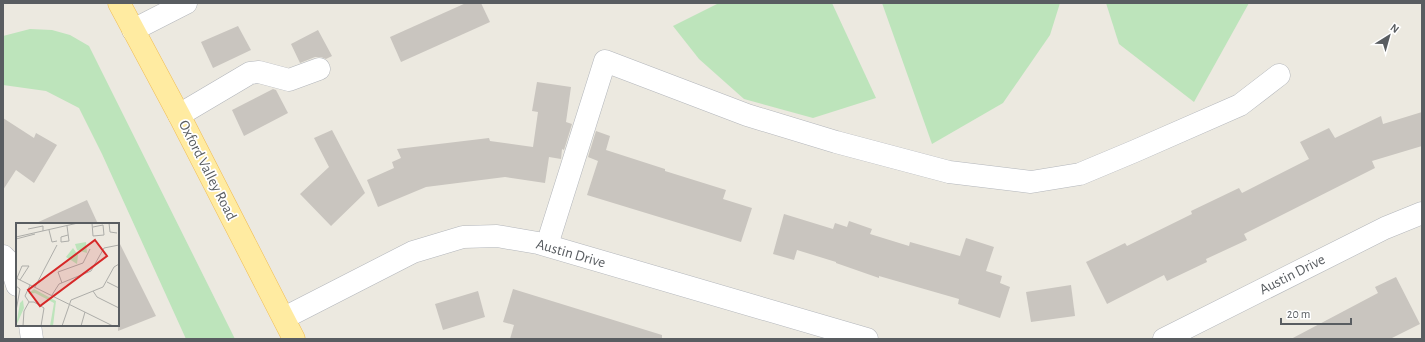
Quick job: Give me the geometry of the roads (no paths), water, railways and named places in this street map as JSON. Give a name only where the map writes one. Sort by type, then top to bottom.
[{"type":"main road","name":"Oxford Valley Road","points":[[119,3],[179,115],[294,339]]},
{"type":"street","points":[[133,30],[186,3]]},
{"type":"street","points":[[547,245],[605,61],[747,115],[836,142],[949,172],[1031,182],[1080,174],[1135,151],[1240,104],[1279,75]]},
{"type":"street","points":[[179,115],[250,73],[259,72],[289,80],[319,69]]},
{"type":"street","name":"Austin Drive","points":[[1164,339],[1378,231],[1422,213]]},
{"type":"street","name":"Austin Drive","points":[[284,318],[413,252],[463,236],[496,236],[547,245],[867,339]]},
{"type":"street","points":[[3,256],[10,263],[16,281]]},
{"type":"street","points":[[30,326],[32,339]]}]
